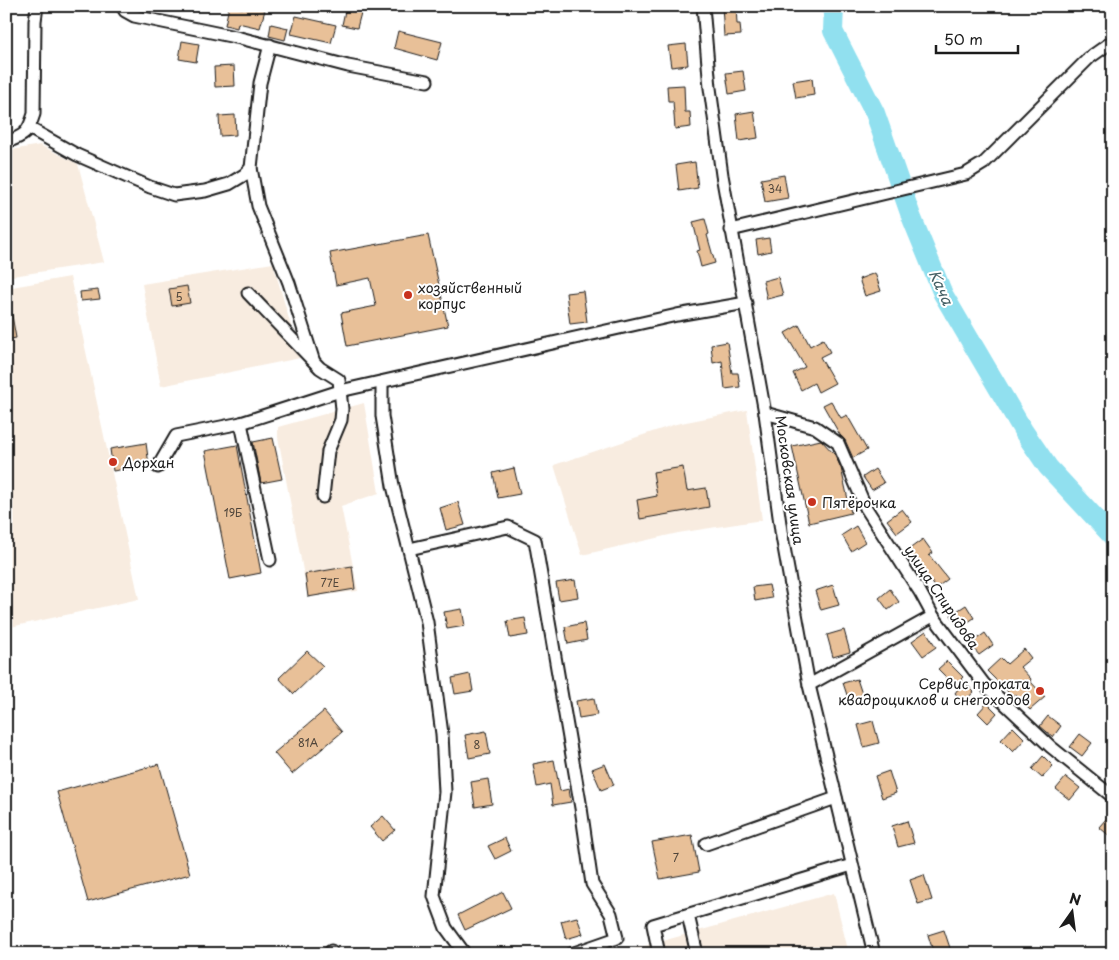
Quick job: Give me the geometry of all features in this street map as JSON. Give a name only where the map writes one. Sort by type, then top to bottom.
[{"type":"street","points":[[6,142],[22,136],[29,128],[34,114],[35,21],[37,6]]},
{"type":"street","points":[[122,6],[125,11],[134,16],[270,45],[348,66],[427,81]]},
{"type":"street","name":"Московская улица","points":[[703,6],[710,88],[731,230],[765,413],[781,531],[809,685],[874,954]]},
{"type":"street","points":[[731,230],[966,174],[984,163],[1089,58],[1113,41]]},
{"type":"street","points":[[270,45],[260,83],[251,168],[258,206],[289,283],[313,359]]},
{"type":"street","points":[[29,128],[76,155],[150,187],[174,195],[205,191],[229,184],[244,175],[251,168]]},
{"type":"street","points":[[248,293],[320,368],[339,380],[341,420],[328,451],[323,497]]},
{"type":"street","points":[[158,467],[176,436],[241,422],[340,392],[382,382],[677,315],[746,303]]},
{"type":"street","points":[[382,382],[382,416],[393,486],[427,622],[445,767],[445,792],[434,896],[446,928],[465,954]]},
{"type":"street","name":"улица Спиридова","points":[[765,413],[815,427],[838,443],[866,508],[920,592],[933,616],[984,684],[1051,748],[1113,797]]},
{"type":"street","points":[[241,422],[270,560]]},
{"type":"street","points":[[409,549],[508,527],[535,540],[581,808],[592,884],[611,914],[617,938],[571,954]]},
{"type":"street","points":[[809,685],[933,616]]},
{"type":"street","points":[[706,844],[836,798]]},
{"type":"street","points":[[659,954],[653,925],[852,865]]},
{"type":"street","points":[[688,915],[697,954]]},
{"type":"shaded area","points":[[40,145],[78,164],[104,262],[6,277],[6,151]]},
{"type":"shaded area","points":[[273,263],[300,358],[161,386],[142,284]]},
{"type":"shaded area","points":[[70,277],[139,599],[6,628],[6,288]]},
{"type":"shaded area","points":[[364,403],[379,493],[341,506],[358,591],[308,597],[278,437],[278,427]]},
{"type":"shaded area","points":[[747,410],[762,520],[678,533],[582,555],[554,465],[676,424]]},
{"type":"shaded area","points":[[834,893],[849,954],[623,954],[623,952]]},
{"type":"building","points":[[229,6],[247,9],[249,6],[265,10],[260,28],[238,23],[237,28],[225,25]]},
{"type":"building","points":[[346,6],[362,9],[357,28],[342,25]]},
{"type":"building","points":[[722,6],[736,6],[737,24],[740,24],[741,35],[724,36]]},
{"type":"building","points":[[296,16],[336,25],[331,43],[291,34]]},
{"type":"building","points":[[271,24],[288,28],[285,40],[269,36]]},
{"type":"building","points":[[398,31],[442,42],[437,60],[394,48]]},
{"type":"building","points":[[182,41],[199,44],[196,62],[179,59]]},
{"type":"building","points":[[686,44],[688,65],[671,67],[668,46]]},
{"type":"building","points":[[234,66],[235,86],[215,87],[214,67]]},
{"type":"building","points":[[743,71],[746,91],[729,94],[726,73]]},
{"type":"building","points":[[812,78],[814,95],[796,98],[793,81]]},
{"type":"building","points":[[684,85],[685,112],[690,112],[691,127],[675,129],[673,101],[668,101],[667,86]]},
{"type":"building","points":[[754,111],[758,138],[739,141],[736,114]]},
{"type":"building","points":[[235,115],[236,135],[220,136],[219,116]]},
{"type":"building","points":[[695,162],[698,188],[679,191],[676,165]]},
{"type":"building","points":[[784,175],[788,198],[765,202],[761,179]]},
{"type":"building","points":[[705,219],[709,234],[707,235],[715,263],[701,267],[697,251],[700,250],[693,222]]},
{"type":"building","name":"хозяйственный корпус","points":[[428,235],[448,326],[347,346],[341,313],[376,306],[370,278],[336,285],[330,253]]},
{"type":"building","points":[[769,238],[771,251],[758,254],[756,240]]},
{"type":"building","points":[[875,273],[881,291],[865,296],[859,279]]},
{"type":"building","points":[[778,277],[783,295],[767,299],[763,281]]},
{"type":"building","points":[[187,286],[190,303],[172,306],[169,289]]},
{"type":"building","points":[[98,290],[100,299],[81,301],[80,292]]},
{"type":"building","points":[[583,291],[587,322],[570,324],[566,293]]},
{"type":"building","points":[[6,310],[11,310],[16,338],[6,340]]},
{"type":"building","points":[[799,325],[810,346],[823,339],[830,352],[820,357],[835,383],[818,392],[814,383],[801,390],[793,373],[805,367],[785,333]]},
{"type":"building","points":[[727,342],[732,373],[738,373],[740,387],[725,389],[722,361],[713,363],[711,345]]},
{"type":"building","points":[[831,401],[841,418],[847,415],[867,450],[853,458],[845,440],[840,435],[823,405]]},
{"type":"building","points":[[273,438],[282,479],[261,483],[253,442]]},
{"type":"building","points":[[821,440],[835,455],[841,468],[851,513],[809,523],[792,446]]},
{"type":"building","points":[[146,443],[149,465],[113,471],[110,449]]},
{"type":"building","points":[[237,445],[261,573],[230,579],[205,451]]},
{"type":"building","points":[[683,467],[687,491],[706,488],[709,507],[640,519],[637,500],[657,496],[653,472]]},
{"type":"building","points":[[514,468],[520,494],[498,498],[493,473]]},
{"type":"building","points":[[875,469],[884,483],[872,490],[863,477]]},
{"type":"building","points":[[458,502],[465,525],[446,530],[440,508]]},
{"type":"building","points":[[902,509],[912,522],[897,533],[887,520]]},
{"type":"building","points":[[856,526],[865,542],[851,551],[842,535]]},
{"type":"building","points":[[923,539],[933,553],[929,555],[948,579],[936,588],[908,550]]},
{"type":"building","points":[[352,566],[355,589],[308,597],[305,574]]},
{"type":"building","points":[[575,580],[578,597],[559,600],[556,583]]},
{"type":"building","points":[[769,585],[772,598],[755,601],[753,587]]},
{"type":"building","points":[[833,585],[839,605],[821,610],[815,591]]},
{"type":"building","points":[[890,589],[899,602],[888,610],[879,598]]},
{"type":"building","points":[[966,605],[974,618],[959,628],[951,615]]},
{"type":"building","points":[[462,609],[465,626],[447,629],[444,612]]},
{"type":"building","points":[[525,618],[528,635],[510,638],[507,621]]},
{"type":"building","points":[[584,623],[587,640],[568,644],[565,627]]},
{"type":"building","points":[[844,630],[850,652],[833,657],[827,635]]},
{"type":"building","points":[[926,631],[936,647],[923,656],[912,641]]},
{"type":"building","points":[[985,633],[993,645],[979,655],[970,644]]},
{"type":"building","points":[[1024,649],[1031,658],[1020,667],[1045,697],[1030,710],[1015,694],[1012,696],[987,671],[1001,658],[1007,664]]},
{"type":"building","points":[[307,651],[323,666],[294,694],[279,678]]},
{"type":"building","points":[[947,661],[963,677],[961,679],[974,692],[963,702],[955,693],[958,689],[938,669]]},
{"type":"building","points":[[470,674],[473,691],[455,694],[452,678]]},
{"type":"building","points":[[857,679],[864,700],[850,704],[843,683]]},
{"type":"building","points":[[594,698],[597,715],[579,718],[576,701]]},
{"type":"building","points":[[987,703],[997,713],[988,723],[978,713]]},
{"type":"building","points":[[324,711],[342,732],[292,774],[274,753]]},
{"type":"building","points":[[1048,716],[1061,726],[1053,737],[1040,726]]},
{"type":"building","points":[[873,721],[879,743],[864,747],[858,725]]},
{"type":"building","points":[[1013,727],[1025,739],[1013,752],[1001,740]]},
{"type":"building","points":[[486,731],[490,754],[469,758],[465,735]]},
{"type":"building","points":[[1080,734],[1092,743],[1082,756],[1070,747]]},
{"type":"building","points":[[1043,756],[1053,766],[1042,778],[1032,769]]},
{"type":"building","points":[[554,760],[560,791],[569,789],[571,802],[553,805],[550,784],[537,787],[533,764]]},
{"type":"building","points":[[159,764],[190,874],[88,902],[57,792]]},
{"type":"building","points":[[605,764],[614,785],[601,790],[592,769]]},
{"type":"building","points":[[889,771],[896,793],[882,798],[875,776]]},
{"type":"building","points":[[1066,777],[1080,788],[1070,800],[1056,789]]},
{"type":"building","points":[[488,779],[492,804],[475,807],[471,782]]},
{"type":"building","points":[[1113,811],[1113,839],[1099,827]]},
{"type":"building","points":[[383,816],[395,830],[382,841],[370,827]]},
{"type":"building","points":[[907,821],[914,843],[898,847],[892,826]]},
{"type":"building","points":[[692,835],[699,872],[660,879],[652,842]]},
{"type":"building","points":[[505,838],[511,851],[495,859],[488,846]]},
{"type":"building","points":[[924,875],[932,900],[918,904],[910,880]]},
{"type":"building","points":[[503,892],[511,908],[465,930],[458,915]]},
{"type":"building","points":[[577,917],[583,934],[566,939],[561,921]]},
{"type":"building","points":[[944,930],[952,954],[934,954],[928,935]]},
{"type":"waterway","name":"Кача","points":[[834,6],[833,31],[875,113],[911,216],[943,294],[1024,432],[1048,467],[1113,537]]},
{"type":"place","name":"хозяйственный корпус","points":[[408,295]]},
{"type":"place","name":"Дорхан","points":[[113,462]]},
{"type":"place","name":"Пятёрочка","points":[[812,502]]},
{"type":"place","name":"Сервис проката квадроциклов и снегоходов","points":[[1040,691]]}]
